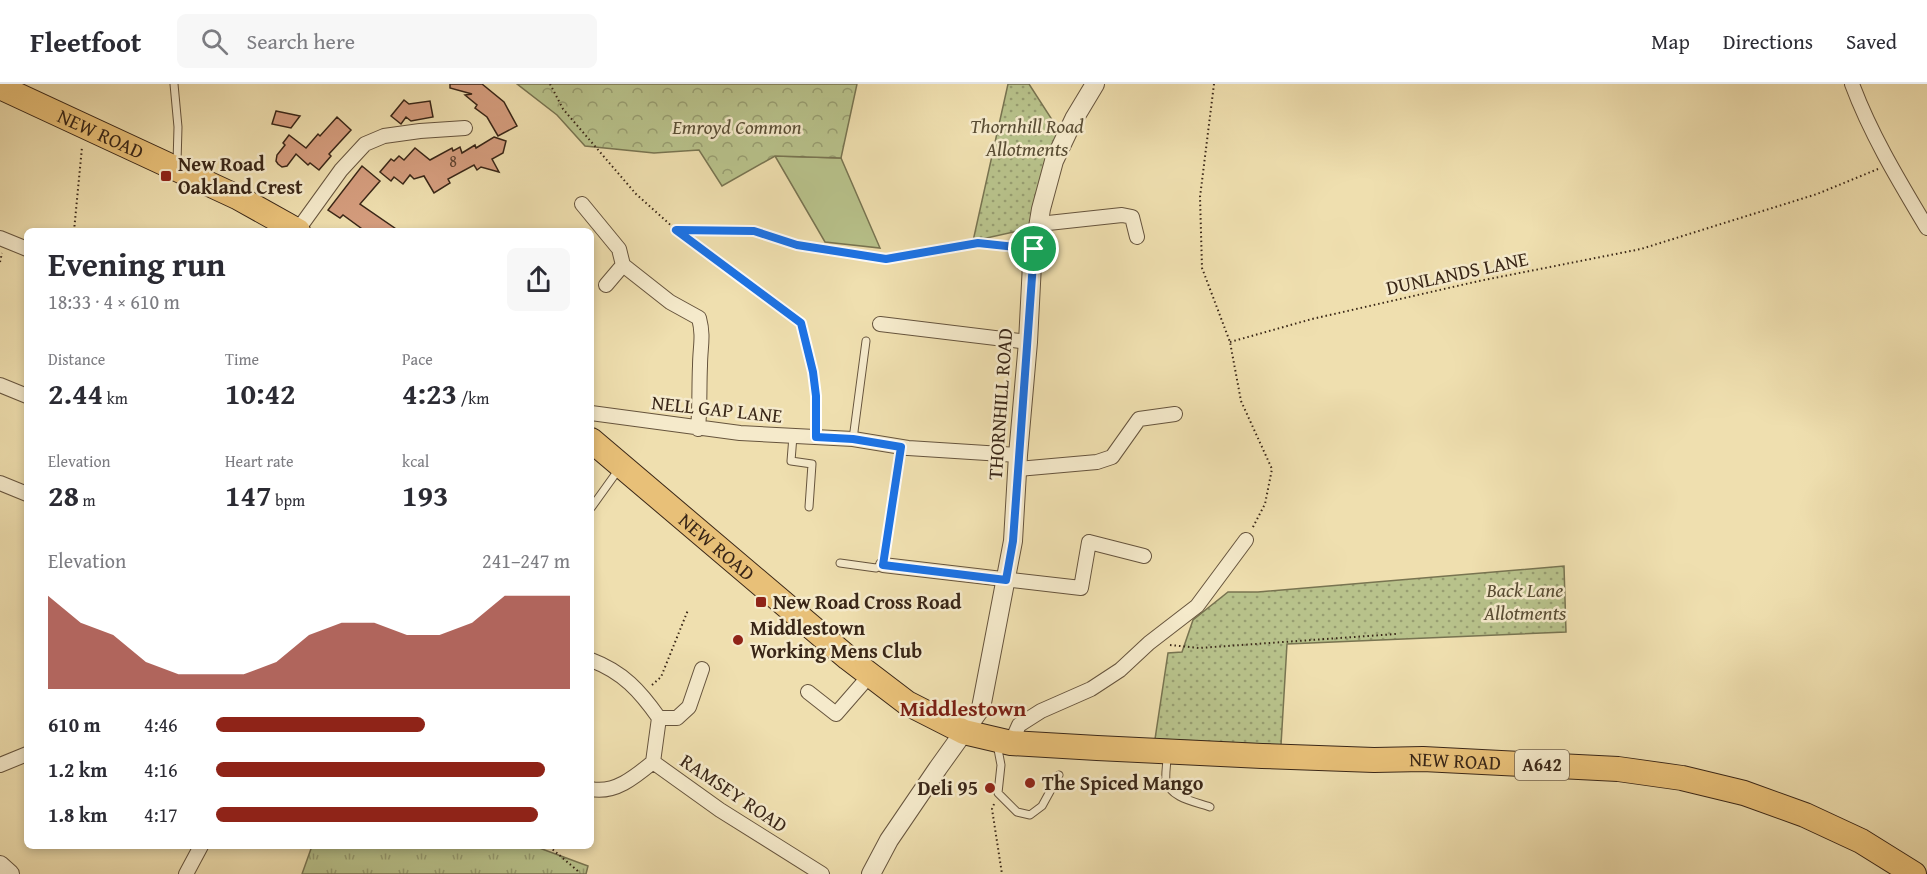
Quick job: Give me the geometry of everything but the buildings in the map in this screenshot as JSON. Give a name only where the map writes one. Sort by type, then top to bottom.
[{"type":"highway","name":"NEW ROAD","points":[[0,87],[237,197],[292,228]]},
{"type":"highway","name":"NEW ROAD","points":[[594,443],[848,658],[907,703],[964,732],[1004,742],[1618,769],[1682,778],[1744,793],[1804,814],[1861,841],[1914,874]]},
{"type":"street","name":"THORNHILL ROAD","points":[[871,874],[889,840],[981,708],[1013,541],[1034,249],[1041,209],[1054,161],[1074,119],[1095,84]]},
{"type":"street","points":[[1852,84],[1861,108],[1889,164],[1927,228]]},
{"type":"street","points":[[299,228],[341,170],[365,144],[384,136],[465,128]]},
{"type":"street","points":[[582,204],[619,249],[623,265],[670,302],[699,318],[703,333],[698,429]]},
{"type":"street","points":[[1039,224],[1122,215],[1132,218],[1137,237]]},
{"type":"street","points":[[0,238],[24,248]]},
{"type":"street","points":[[606,285],[623,265]]},
{"type":"street","points":[[880,324],[1028,342]]},
{"type":"street","points":[[0,385],[24,395]]},
{"type":"street","name":"NELL GAP LANE","points":[[594,413],[698,429],[853,439],[1018,462],[1097,462],[1112,457],[1139,419],[1175,414]]},
{"type":"street","points":[[0,483],[24,493]]},
{"type":"street","points":[[1004,742],[1019,725],[1041,711],[1091,689],[1120,670],[1149,643],[1197,606],[1246,540]]},
{"type":"street","points":[[883,565],[1080,588],[1089,542],[1144,556]]},
{"type":"street","points":[[594,662],[626,679],[659,718],[653,762]]},
{"type":"street","points":[[659,718],[677,718],[689,707],[702,669]]},
{"type":"street","points":[[808,692],[836,714],[870,675]]},
{"type":"street","points":[[0,765],[24,755]]},
{"type":"street","name":"RAMSEY ROAD","points":[[594,790],[619,786],[653,762],[720,810],[822,874]]},
{"type":"street","points":[[186,874],[199,849]]},
{"type":"street","points":[[0,865],[10,874]]},
{"type":"lane","points":[[174,84],[178,127],[177,169]]},
{"type":"lane","points":[[826,250],[886,259],[978,243],[1034,249]]},
{"type":"lane","points":[[853,439],[866,341]]},
{"type":"lane","points":[[793,436],[791,461],[812,464],[810,507]]},
{"type":"lane","points":[[840,563],[876,568],[883,565],[901,447]]},
{"type":"lane","points":[[594,504],[621,466]]},
{"type":"lane","points":[[1004,742],[998,793],[1017,812],[1029,815],[1042,806],[1059,775]]},
{"type":"lane","points":[[1168,751],[1166,781],[1170,789],[1182,797],[1210,807]]},
{"type":"path","points":[[550,84],[563,109],[636,194],[676,230],[801,323],[813,372],[816,396],[816,437]]},
{"type":"path","points":[[1214,84],[1200,197],[1202,268],[1230,342],[1241,401],[1272,469],[1265,504],[1246,540]]},
{"type":"path","points":[[74,228],[81,150],[91,128]]},
{"type":"path","name":"DUNLANDS LANE","points":[[1230,342],[1334,314],[1479,281],[1641,249],[1817,194],[1889,164]]},
{"type":"path","points":[[676,230],[754,231],[797,245],[826,250]]},
{"type":"path","points":[[641,694],[661,677],[688,610]]},
{"type":"path","points":[[1149,643],[1199,648],[1396,634]]},
{"type":"path","points":[[998,793],[992,809],[1002,874]]},
{"type":"path","points":[[552,849],[579,872]]},
{"type":"green space","name":"Emroyd Common","points":[[517,84],[857,84],[841,158],[775,156],[722,186],[699,150],[654,153],[585,146],[557,115]]},
{"type":"green space","name":"Thornhill Road Allotments","points":[[1008,84],[1029,84],[1060,132],[1032,228],[973,241]]},
{"type":"green space","points":[[775,156],[841,158],[880,248],[825,242]]},
{"type":"green space","name":"Back Lane Allotments","points":[[1564,566],[1566,632],[1287,644],[1281,745],[1155,739],[1168,653],[1182,652],[1193,620],[1228,592],[1258,592]]},
{"type":"green space","points":[[311,849],[542,849],[588,866],[586,874],[302,874]]},
{"type":"place","name":"New Road Oakland Crest","points":[[166,176]]},
{"type":"place","name":"New Road Cross Road","points":[[761,602]]},
{"type":"place","name":"Middlestown Working Mens Club","points":[[738,640]]},
{"type":"place","name":"The Spiced Mango","points":[[1030,783]]},
{"type":"place","name":"Deli 95","points":[[990,788]]},
{"type":"district","name":"Middlestown","points":[[963,708]]},
{"type":"route","points":[[676,230],[754,231],[797,245],[886,259],[978,243],[1034,249],[1013,541],[1006,580],[883,565],[901,447],[853,439],[816,437],[816,396],[813,372],[801,323],[676,230]]}]
